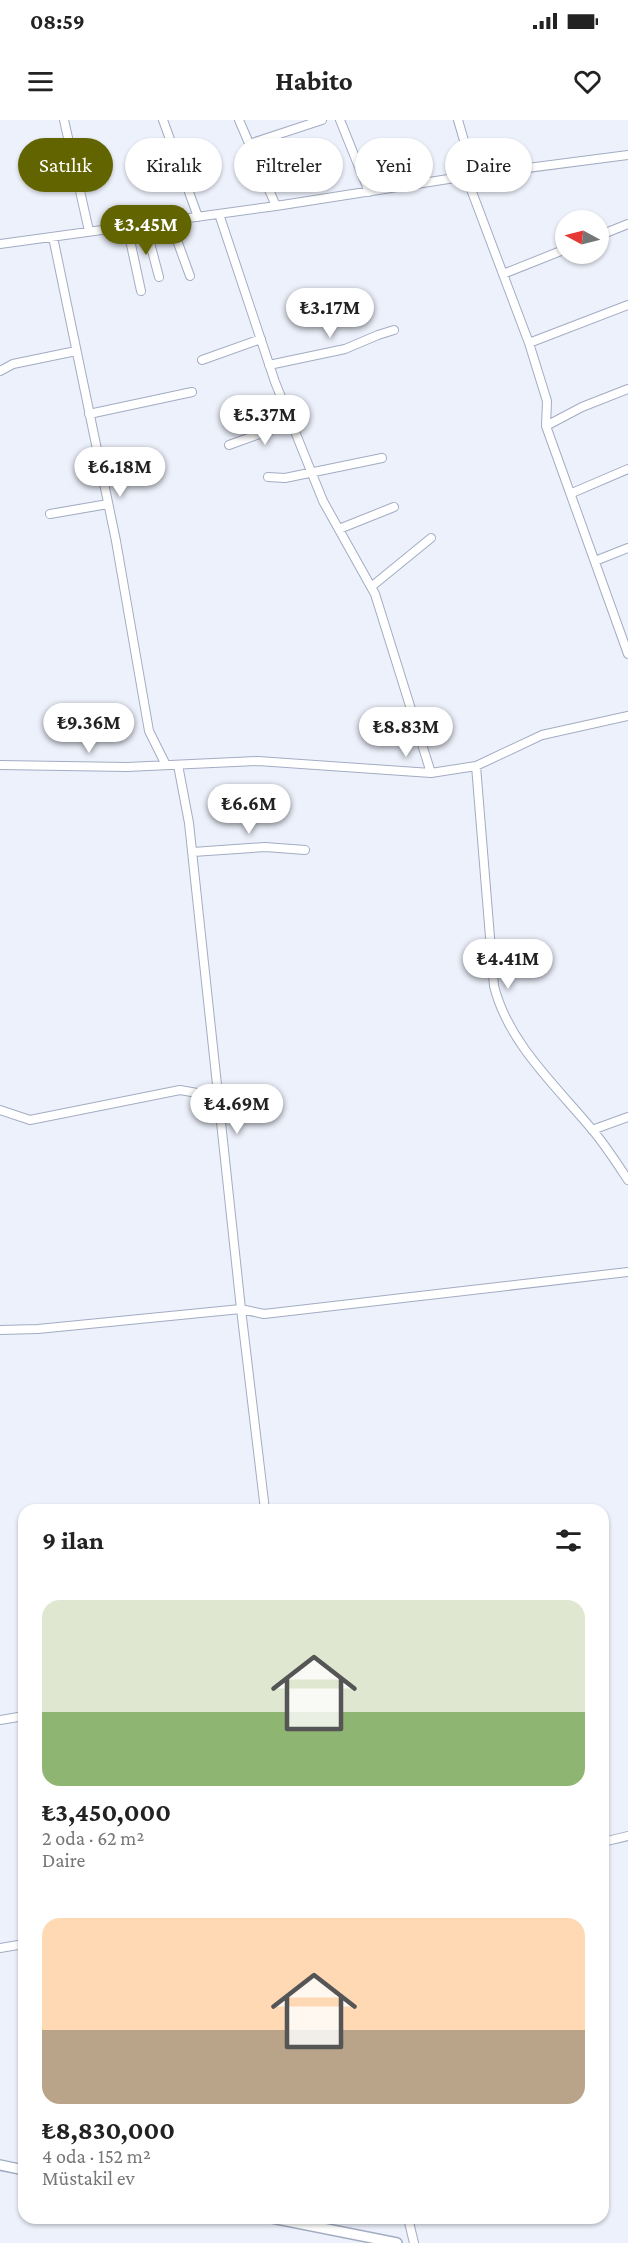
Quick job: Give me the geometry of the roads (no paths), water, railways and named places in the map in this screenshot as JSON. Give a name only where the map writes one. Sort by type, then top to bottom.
[{"type":"street","points":[[64,120],[89,231]]},
{"type":"street","points":[[163,120],[198,217]]},
{"type":"street","points":[[239,120],[246,138]]},
{"type":"street","points":[[267,138],[322,120]]},
{"type":"street","points":[[340,120],[355,157]]},
{"type":"street","points":[[458,120],[462,138]]},
{"type":"street","points":[[532,167],[628,155]]},
{"type":"street","points":[[270,192],[276,206]]},
{"type":"street","points":[[0,244],[369,192]]},
{"type":"street","points":[[476,192],[547,401],[546,426],[628,654]]},
{"type":"street","points":[[219,214],[269,365],[323,501],[375,594],[431,773]]},
{"type":"street","points":[[170,220],[190,276]]},
{"type":"street","points":[[146,224],[159,277]]},
{"type":"street","points":[[609,232],[628,224]]},
{"type":"street","points":[[127,226],[141,291]]},
{"type":"street","points":[[53,237],[108,504],[149,731],[166,765]]},
{"type":"street","points":[[503,274],[555,253]]},
{"type":"street","points":[[529,343],[628,305]]},
{"type":"street","points":[[269,365],[345,349],[394,330]]},
{"type":"street","points":[[202,360],[261,339]]},
{"type":"street","points":[[0,371],[13,364],[76,351]]},
{"type":"street","points":[[546,426],[582,407],[628,389]]},
{"type":"street","points":[[89,414],[192,392]]},
{"type":"street","points":[[229,445],[292,422]]},
{"type":"street","points":[[268,477],[285,477],[382,458]]},
{"type":"street","points":[[572,493],[628,470]]},
{"type":"street","points":[[50,514],[108,504]]},
{"type":"street","points":[[339,529],[394,507]]},
{"type":"street","points":[[371,587],[431,538]]},
{"type":"street","points":[[595,561],[628,548]]},
{"type":"street","points":[[0,765],[178,765],[258,761],[431,773],[476,766],[542,735],[628,716]]},
{"type":"street","points":[[178,765],[193,852],[241,1310],[265,1504]]},
{"type":"street","points":[[476,766],[494,986],[498,1004],[530,1058],[592,1130],[628,1180]]},
{"type":"street","points":[[193,852],[265,846],[305,850]]},
{"type":"street","points":[[0,1110],[30,1120],[180,1090],[220,1096]]},
{"type":"street","points":[[592,1130],[628,1117]]},
{"type":"street","points":[[0,1330],[38,1329],[241,1310],[264,1314],[628,1272]]},
{"type":"street","points":[[0,1720],[18,1717]]},
{"type":"street","points":[[609,1841],[628,1836]]},
{"type":"street","points":[[0,1948],[18,1945]]},
{"type":"street","points":[[0,2165],[18,2169]]},
{"type":"street","points":[[302,2224],[397,2243]]},
{"type":"street","points":[[409,2224],[414,2243]]}]
